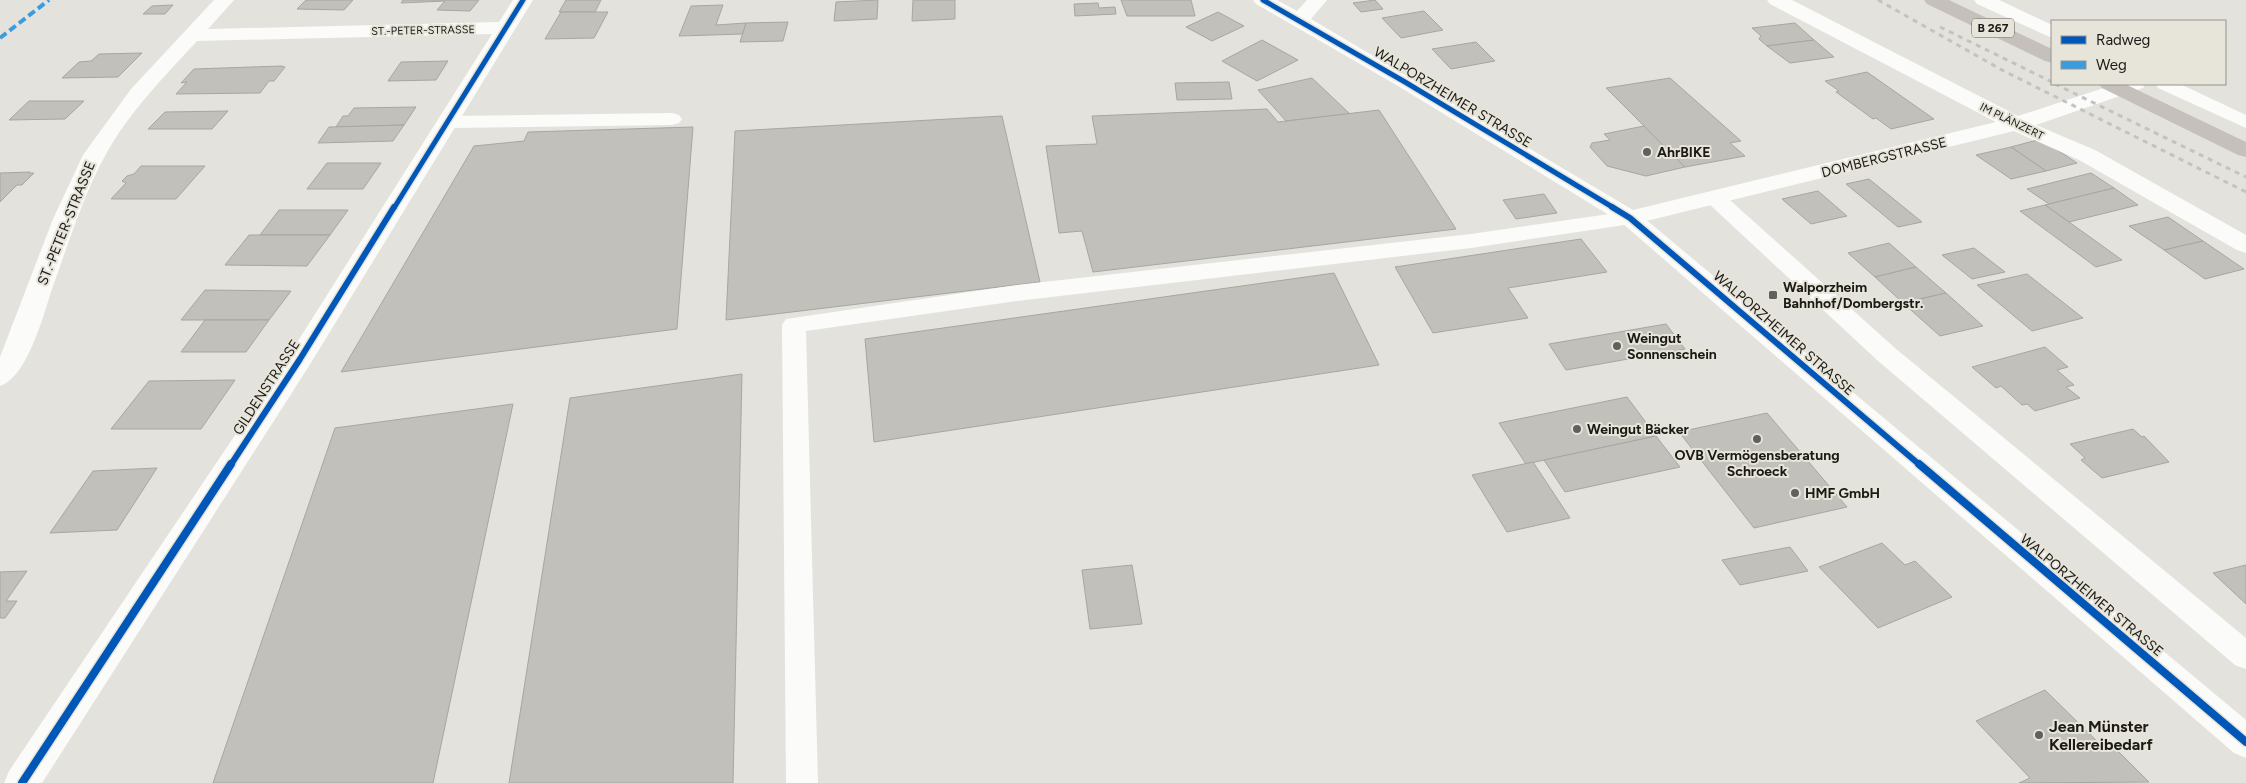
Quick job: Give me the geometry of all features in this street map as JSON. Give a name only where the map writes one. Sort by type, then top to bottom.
[{"type":"main road","name":"B 267","points":[[1934,0],[2051,57]]},
{"type":"main road","points":[[2111,85],[2246,150]]},
{"type":"street","name":"ST.-PETER-STRASSE","points":[[0,376],[14,358],[65,219],[94,155],[138,93],[224,0]]},
{"type":"street","name":"GILDENSTRASSE","points":[[22,783],[300,359],[523,0]]},
{"type":"street","name":"WALPORZHEIMER STRASSE","points":[[1263,0],[1405,82],[1630,218],[2246,742]]},
{"type":"street","points":[[1299,21],[1317,0]]},
{"type":"street","name":"IM PLÄNZERT","points":[[1777,0],[2016,124],[2087,155],[2246,245]]},
{"type":"street","points":[[1984,0],[2051,32]]},
{"type":"street","name":"ST.-PETER-STRASSE","points":[[191,34],[505,28]]},
{"type":"street","name":"DOMBERGSTRASSE","points":[[1630,218],[2016,124],[2133,85]]},
{"type":"lane","points":[[2167,85],[2246,122]]},
{"type":"lane","points":[[448,122],[672,119]]},
{"type":"lane","points":[[1715,198],[1886,354],[2246,656]]},
{"type":"lane","points":[[802,783],[794,325],[1017,293],[1472,241],[1630,218]]},
{"type":"building","points":[[306,0],[353,0],[344,10],[297,9]]},
{"type":"building","points":[[403,0],[479,0],[470,11],[437,10],[445,1],[401,3]]},
{"type":"building","points":[[566,0],[601,0],[595,12],[559,12]]},
{"type":"building","points":[[878,0],[877,19],[834,21],[836,2]]},
{"type":"building","points":[[913,0],[955,0],[955,19],[912,21]]},
{"type":"building","points":[[1121,0],[1191,0],[1195,16],[1127,16]]},
{"type":"building","points":[[1375,0],[1383,9],[1361,12],[1353,3]]},
{"type":"building","points":[[1098,3],[1099,8],[1115,7],[1116,14],[1075,16],[1074,4]]},
{"type":"building","points":[[173,5],[165,14],[143,14],[152,6]]},
{"type":"building","points":[[723,5],[716,25],[746,23],[743,34],[679,36],[691,6]]},
{"type":"building","points":[[1424,11],[1443,30],[1401,38],[1382,18]]},
{"type":"building","points":[[561,12],[608,12],[594,38],[545,39]]},
{"type":"building","points":[[1218,12],[1244,26],[1212,41],[1186,27]]},
{"type":"building","points":[[788,22],[783,41],[740,42],[746,23]]},
{"type":"building","points":[[1795,23],[1814,40],[1767,46],[1759,39],[1761,36],[1752,28]]},
{"type":"building","points":[[1262,40],[1298,60],[1257,81],[1222,61]]},
{"type":"building","points":[[1814,40],[1834,57],[1790,63],[1767,46]]},
{"type":"building","points":[[1476,42],[1495,61],[1451,69],[1432,49]]},
{"type":"building","points":[[142,53],[118,77],[62,78],[79,62],[91,61],[99,54]]},
{"type":"building","points":[[448,61],[436,80],[388,81],[401,62]]},
{"type":"building","points":[[285,67],[274,81],[269,81],[260,93],[176,94],[187,82],[181,83],[194,69]]},
{"type":"building","points":[[1867,72],[1934,119],[1891,129],[1876,118],[1873,119],[1836,92],[1839,91],[1825,81]]},
{"type":"building","points":[[1312,78],[1350,114],[1286,121],[1258,90]]},
{"type":"building","points":[[1670,78],[1741,141],[1730,143],[1745,156],[1685,167],[1606,88]]},
{"type":"building","points":[[1229,82],[1232,99],[1177,100],[1175,83]]},
{"type":"building","points":[[29,101],[84,101],[65,119],[9,120]]},
{"type":"building","points":[[416,107],[404,125],[336,127],[343,116],[348,116],[354,108]]},
{"type":"building","points":[[1267,109],[1278,122],[1379,110],[1456,229],[1093,272],[1082,231],[1059,233],[1046,146],[1097,144],[1092,116]]},
{"type":"building","points":[[228,111],[212,129],[148,129],[165,112]]},
{"type":"building","points":[[1002,116],[1040,282],[726,320],[735,131]]},
{"type":"building","points":[[404,125],[393,141],[318,143],[329,127]]},
{"type":"building","points":[[1644,126],[1685,167],[1646,176],[1607,166],[1590,147],[1592,143],[1610,140],[1604,134]]},
{"type":"building","points":[[693,127],[677,329],[341,372],[474,146],[524,141],[528,132]]},
{"type":"building","points":[[2041,139],[2077,163],[2046,171],[2011,147]]},
{"type":"building","points":[[2011,147],[2046,171],[2011,179],[1976,155]]},
{"type":"building","points":[[327,163],[381,163],[363,189],[307,189]]},
{"type":"building","points":[[141,166],[205,166],[176,199],[111,199],[126,183],[122,181],[127,176],[134,174]]},
{"type":"building","points":[[0,173],[34,173],[22,185],[17,185],[0,202]]},
{"type":"building","points":[[2091,173],[2114,188],[2049,204],[2027,189]]},
{"type":"building","points":[[1869,179],[1922,222],[1898,227],[1846,184]]},
{"type":"building","points":[[2114,188],[2138,205],[2069,222],[2045,205]]},
{"type":"building","points":[[1818,191],[1847,216],[1811,224],[1782,199]]},
{"type":"building","points":[[1544,194],[1557,213],[1516,219],[1503,200]]},
{"type":"building","points":[[2045,205],[2122,260],[2096,267],[2020,211]]},
{"type":"building","points":[[279,210],[348,210],[330,235],[260,235]]},
{"type":"building","points":[[2168,217],[2203,241],[2164,250],[2129,226]]},
{"type":"building","points":[[249,235],[330,235],[307,266],[225,265]]},
{"type":"building","points":[[1581,239],[1607,272],[1508,288],[1528,318],[1433,333],[1395,267]]},
{"type":"building","points":[[2203,241],[2244,269],[2205,279],[2164,250]]},
{"type":"building","points":[[1889,243],[1916,267],[1875,277],[1848,253]]},
{"type":"building","points":[[1974,248],[2005,272],[1972,279],[1942,255]]},
{"type":"building","points":[[1916,267],[1946,293],[1903,303],[1875,277]]},
{"type":"building","points":[[1334,273],[1379,365],[874,442],[865,339]]},
{"type":"building","points":[[2027,274],[2083,318],[2032,331],[1977,285]]},
{"type":"building","points":[[205,290],[291,291],[269,320],[181,320]]},
{"type":"building","points":[[1946,293],[1983,326],[1940,336],[1903,303]]},
{"type":"building","points":[[205,320],[269,320],[246,352],[181,352]]},
{"type":"building","name":"Weingut Sonnenschein","points":[[1666,324],[1685,349],[1566,370],[1549,344]]},
{"type":"building","points":[[2045,347],[2068,367],[2057,370],[2074,385],[2066,387],[2080,398],[2035,411],[2027,404],[2022,405],[2001,386],[1996,388],[1972,367]]},
{"type":"building","points":[[742,374],[733,783],[509,783],[570,398]]},
{"type":"building","points":[[235,380],[201,429],[111,429],[149,381]]},
{"type":"building","name":"Weingut Bäcker","points":[[1627,397],[1656,436],[1526,464],[1499,423]]},
{"type":"building","points":[[513,404],[433,783],[213,783],[335,428]]},
{"type":"building","points":[[1767,413],[1847,507],[1754,528],[1679,432]]},
{"type":"building","points":[[2133,429],[2142,437],[2144,436],[2169,462],[2102,478],[2081,460],[2085,458],[2070,444]]},
{"type":"building","points":[[1656,436],[1680,467],[1565,492],[1544,460]]},
{"type":"building","points":[[1533,462],[1570,518],[1507,532],[1472,475]]},
{"type":"building","points":[[157,468],[117,530],[50,533],[93,471]]},
{"type":"building","points":[[1882,543],[1905,565],[1915,561],[1952,597],[1878,628],[1819,567]]},
{"type":"building","points":[[1790,547],[1808,571],[1740,585],[1722,560]]},
{"type":"building","points":[[1132,565],[1142,624],[1090,629],[1082,570]]},
{"type":"building","points":[[2246,565],[2246,604],[2213,573]]},
{"type":"building","points":[[27,571],[6,601],[17,601],[5,618],[0,618],[0,572]]},
{"type":"building","name":"Jean Münster Kellereibedarf","points":[[2045,690],[2107,751],[2115,748],[2149,782],[2019,783],[2030,778],[1976,721]]},
{"type":"railway","points":[[1878,0],[2002,70],[2246,192]]},
{"type":"railway","points":[[1940,27],[2051,82]]},
{"type":"railway","points":[[2057,85],[2246,177]]},
{"type":"marked path","points":[[0,38],[49,0]]},
{"type":"cycle path","points":[[22,783],[300,359],[523,0]]},
{"type":"cycle path","points":[[1263,0],[1405,82],[1630,218],[2246,742]]},
{"type":"place","name":"AhrBIKE","points":[[1647,152]]},
{"type":"place","name":"Walporzheim Bahnhof/Dombergstr.","points":[[1773,295]]},
{"type":"place","name":"Weingut Sonnenschein","points":[[1617,346]]},
{"type":"place","name":"Weingut Bäcker","points":[[1577,429]]},
{"type":"place","name":"OVB Vermögensberatung Schroeck","points":[[1757,439]]},
{"type":"place","name":"HMF GmbH","points":[[1795,493]]},
{"type":"place","name":"Jean Münster Kellereibedarf","points":[[2039,735]]}]
